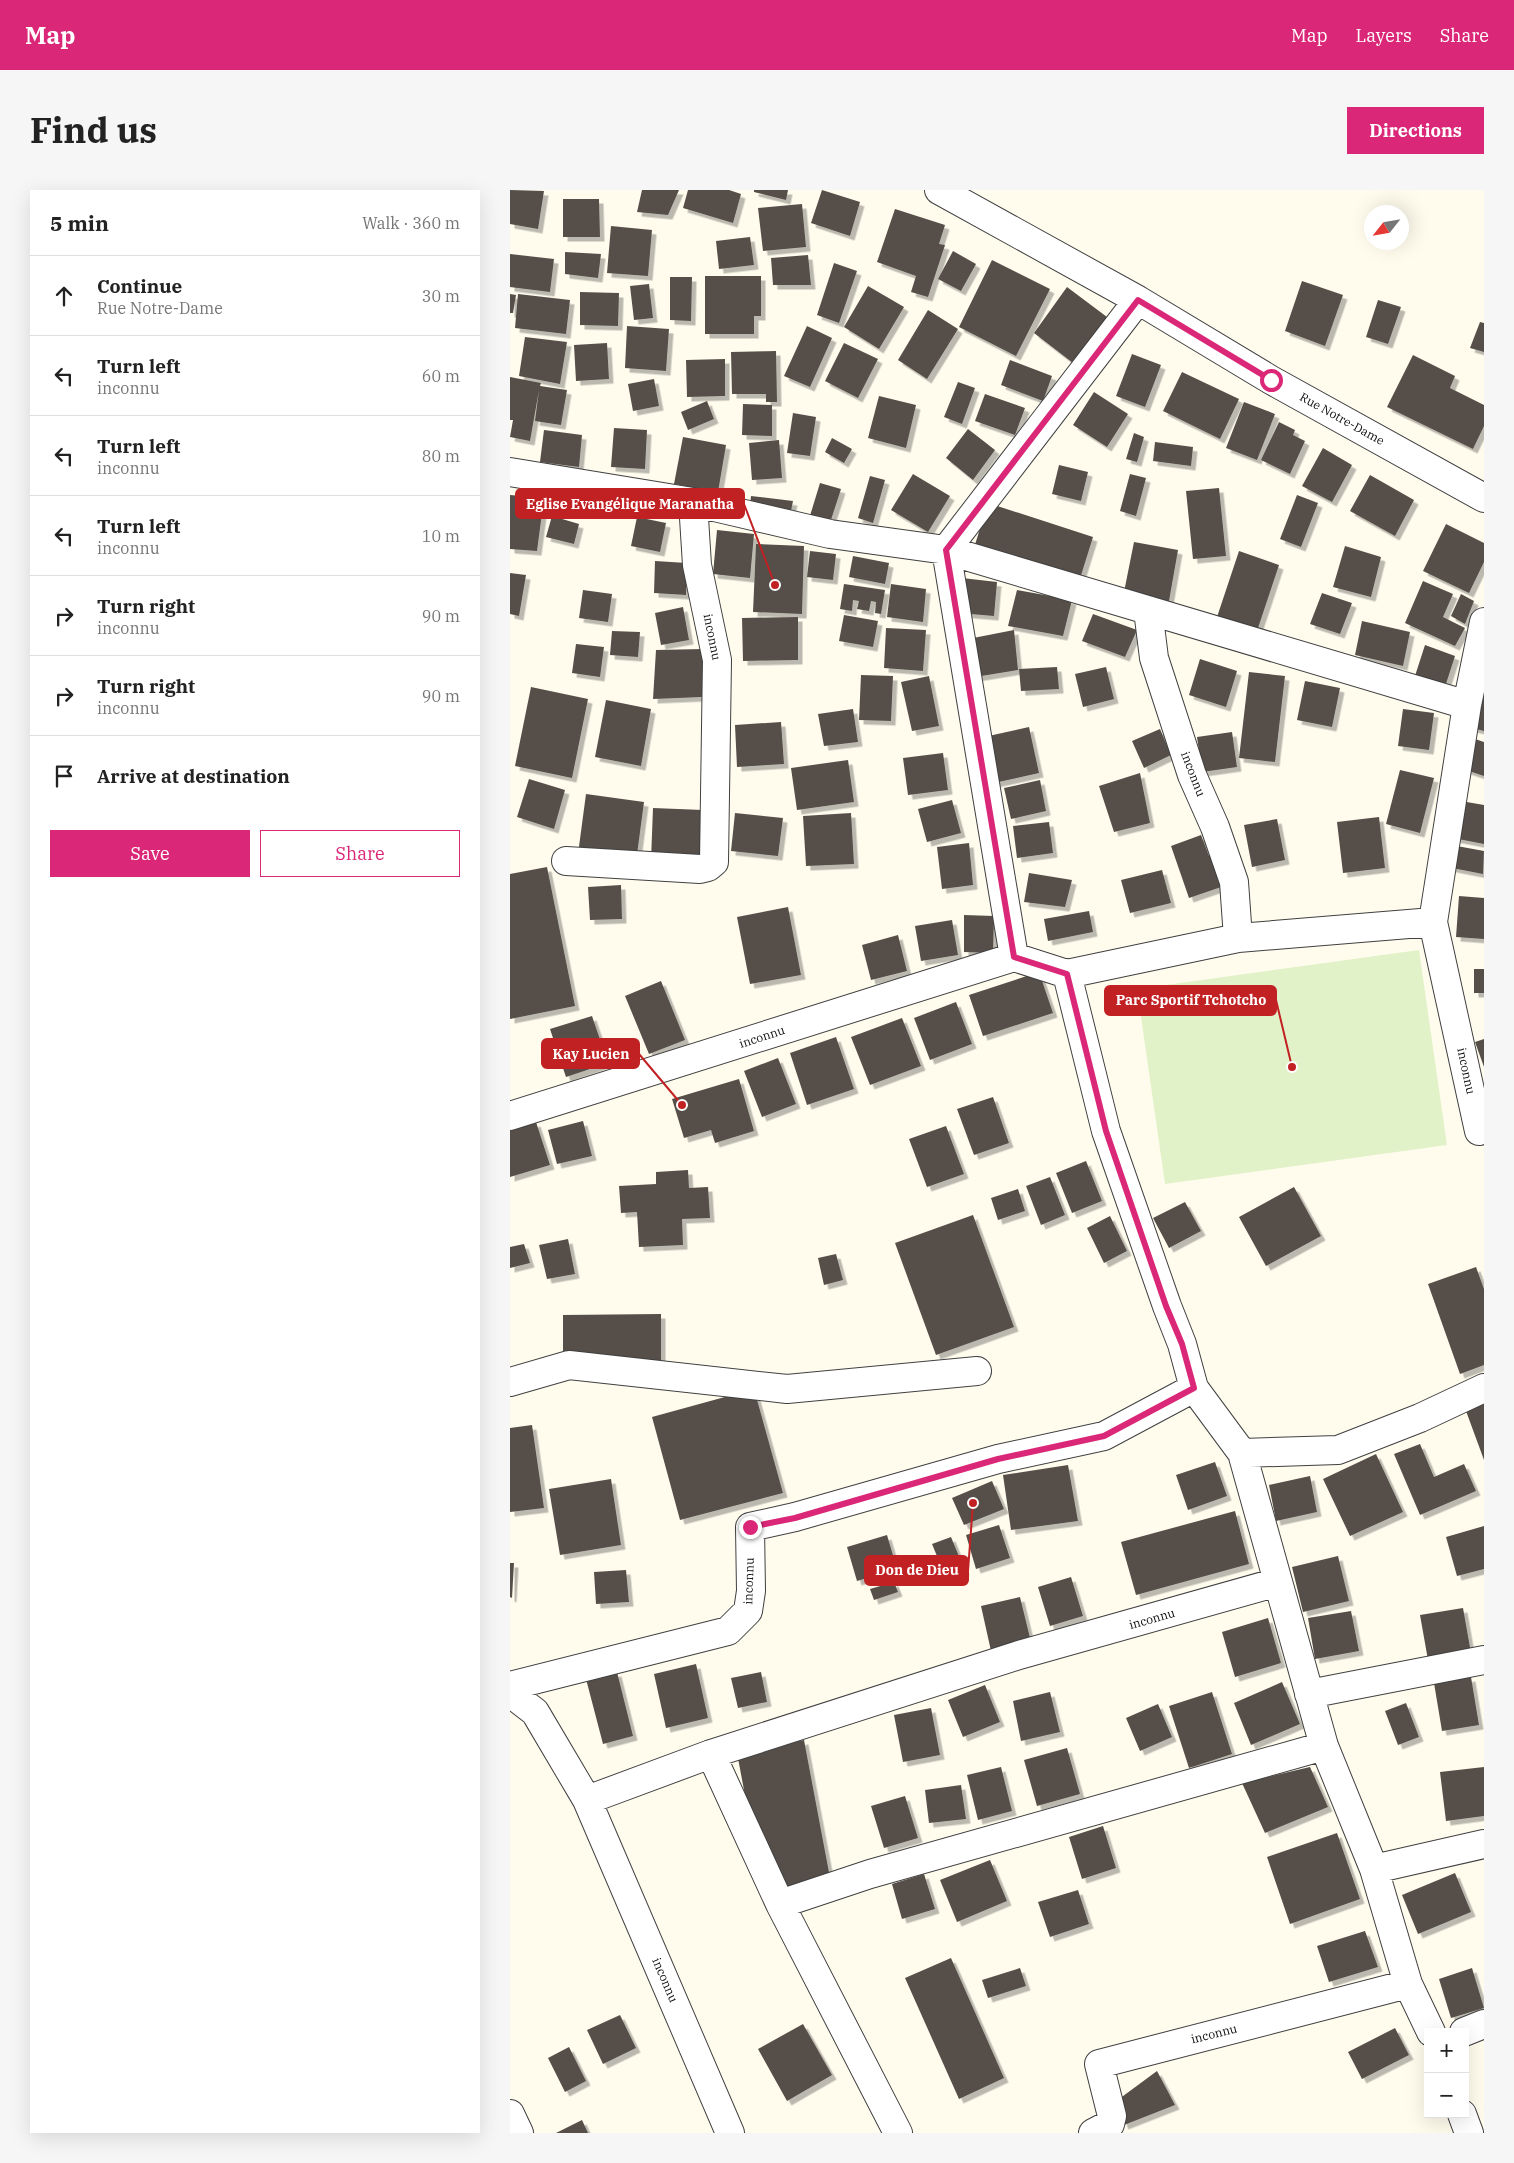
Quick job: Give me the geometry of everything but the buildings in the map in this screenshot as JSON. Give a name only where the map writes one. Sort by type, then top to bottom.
[{"type":"street","name":"Rue Notre-Dame","points":[[939,190],[1138,300],[1271,380],[1484,498]]},
{"type":"street","points":[[1138,300],[946,550],[1014,957],[1067,974],[1238,938],[1433,922]]},
{"type":"street","points":[[510,472],[693,502],[830,534],[946,550],[1467,705]]},
{"type":"street","name":"inconnu","points":[[566,861],[700,869],[708,867],[714,862],[717,660],[697,565],[693,502]]},
{"type":"street","name":"inconnu","points":[[1148,610],[1154,658],[1192,776],[1215,827],[1234,882],[1238,938]]},
{"type":"street","name":"inconnu","points":[[1479,1131],[1433,922],[1467,705],[1484,622]]},
{"type":"street","name":"inconnu","points":[[510,1116],[1014,957]]},
{"type":"street","points":[[1067,974],[1106,1131],[1166,1306],[1182,1344],[1194,1388],[1242,1453],[1324,1746],[1374,1869],[1408,1984],[1429,2028]]},
{"type":"street","points":[[510,1382],[569,1366],[787,1389],[977,1371]]},
{"type":"street","name":"inconnu","points":[[510,1686],[728,1631],[748,1611],[751,1591],[750,1527],[795,1518],[998,1459],[1104,1436],[1194,1388]]},
{"type":"street","points":[[1242,1453],[1338,1450],[1420,1418],[1484,1388]]},
{"type":"street","name":"inconnu","points":[[588,1800],[711,1754],[1019,1656],[1278,1582]]},
{"type":"street","points":[[1309,1694],[1484,1660]]},
{"type":"street","name":"inconnu","points":[[510,1693],[535,1712],[588,1800],[730,2133]]},
{"type":"street","points":[[780,1904],[880,1871],[1324,1746]]},
{"type":"street","points":[[711,1754],[780,1904],[898,2133]]},
{"type":"street","points":[[1374,1869],[1484,1844]]},
{"type":"street","name":"inconnu","points":[[1092,2133],[1110,2124],[1112,2116],[1098,2064],[1408,1984]]},
{"type":"street","points":[[1469,2030],[1484,2024]]},
{"type":"street","points":[[510,2114],[519,2133]]},
{"type":"street","points":[[1463,2118],[1469,2133]]},
{"type":"green space","points":[[1419,950],[1447,1145],[1165,1184],[1137,989]]},
{"type":"place","name":"Eglise Evangélique Maranatha","points":[[775,585]]},
{"type":"place","name":"Parc Sportif Tchotcho","points":[[1292,1067]]},
{"type":"place","name":"Kay Lucien","points":[[682,1105]]},
{"type":"place","name":"Don de Dieu","points":[[973,1503]]},
{"type":"route","points":[[750,1527],[795,1518],[885,1490],[998,1459],[1104,1436],[1194,1388],[1182,1344],[1166,1306],[1106,1131],[1067,974],[1014,957],[946,550],[1138,300],[1271,380]]}]
